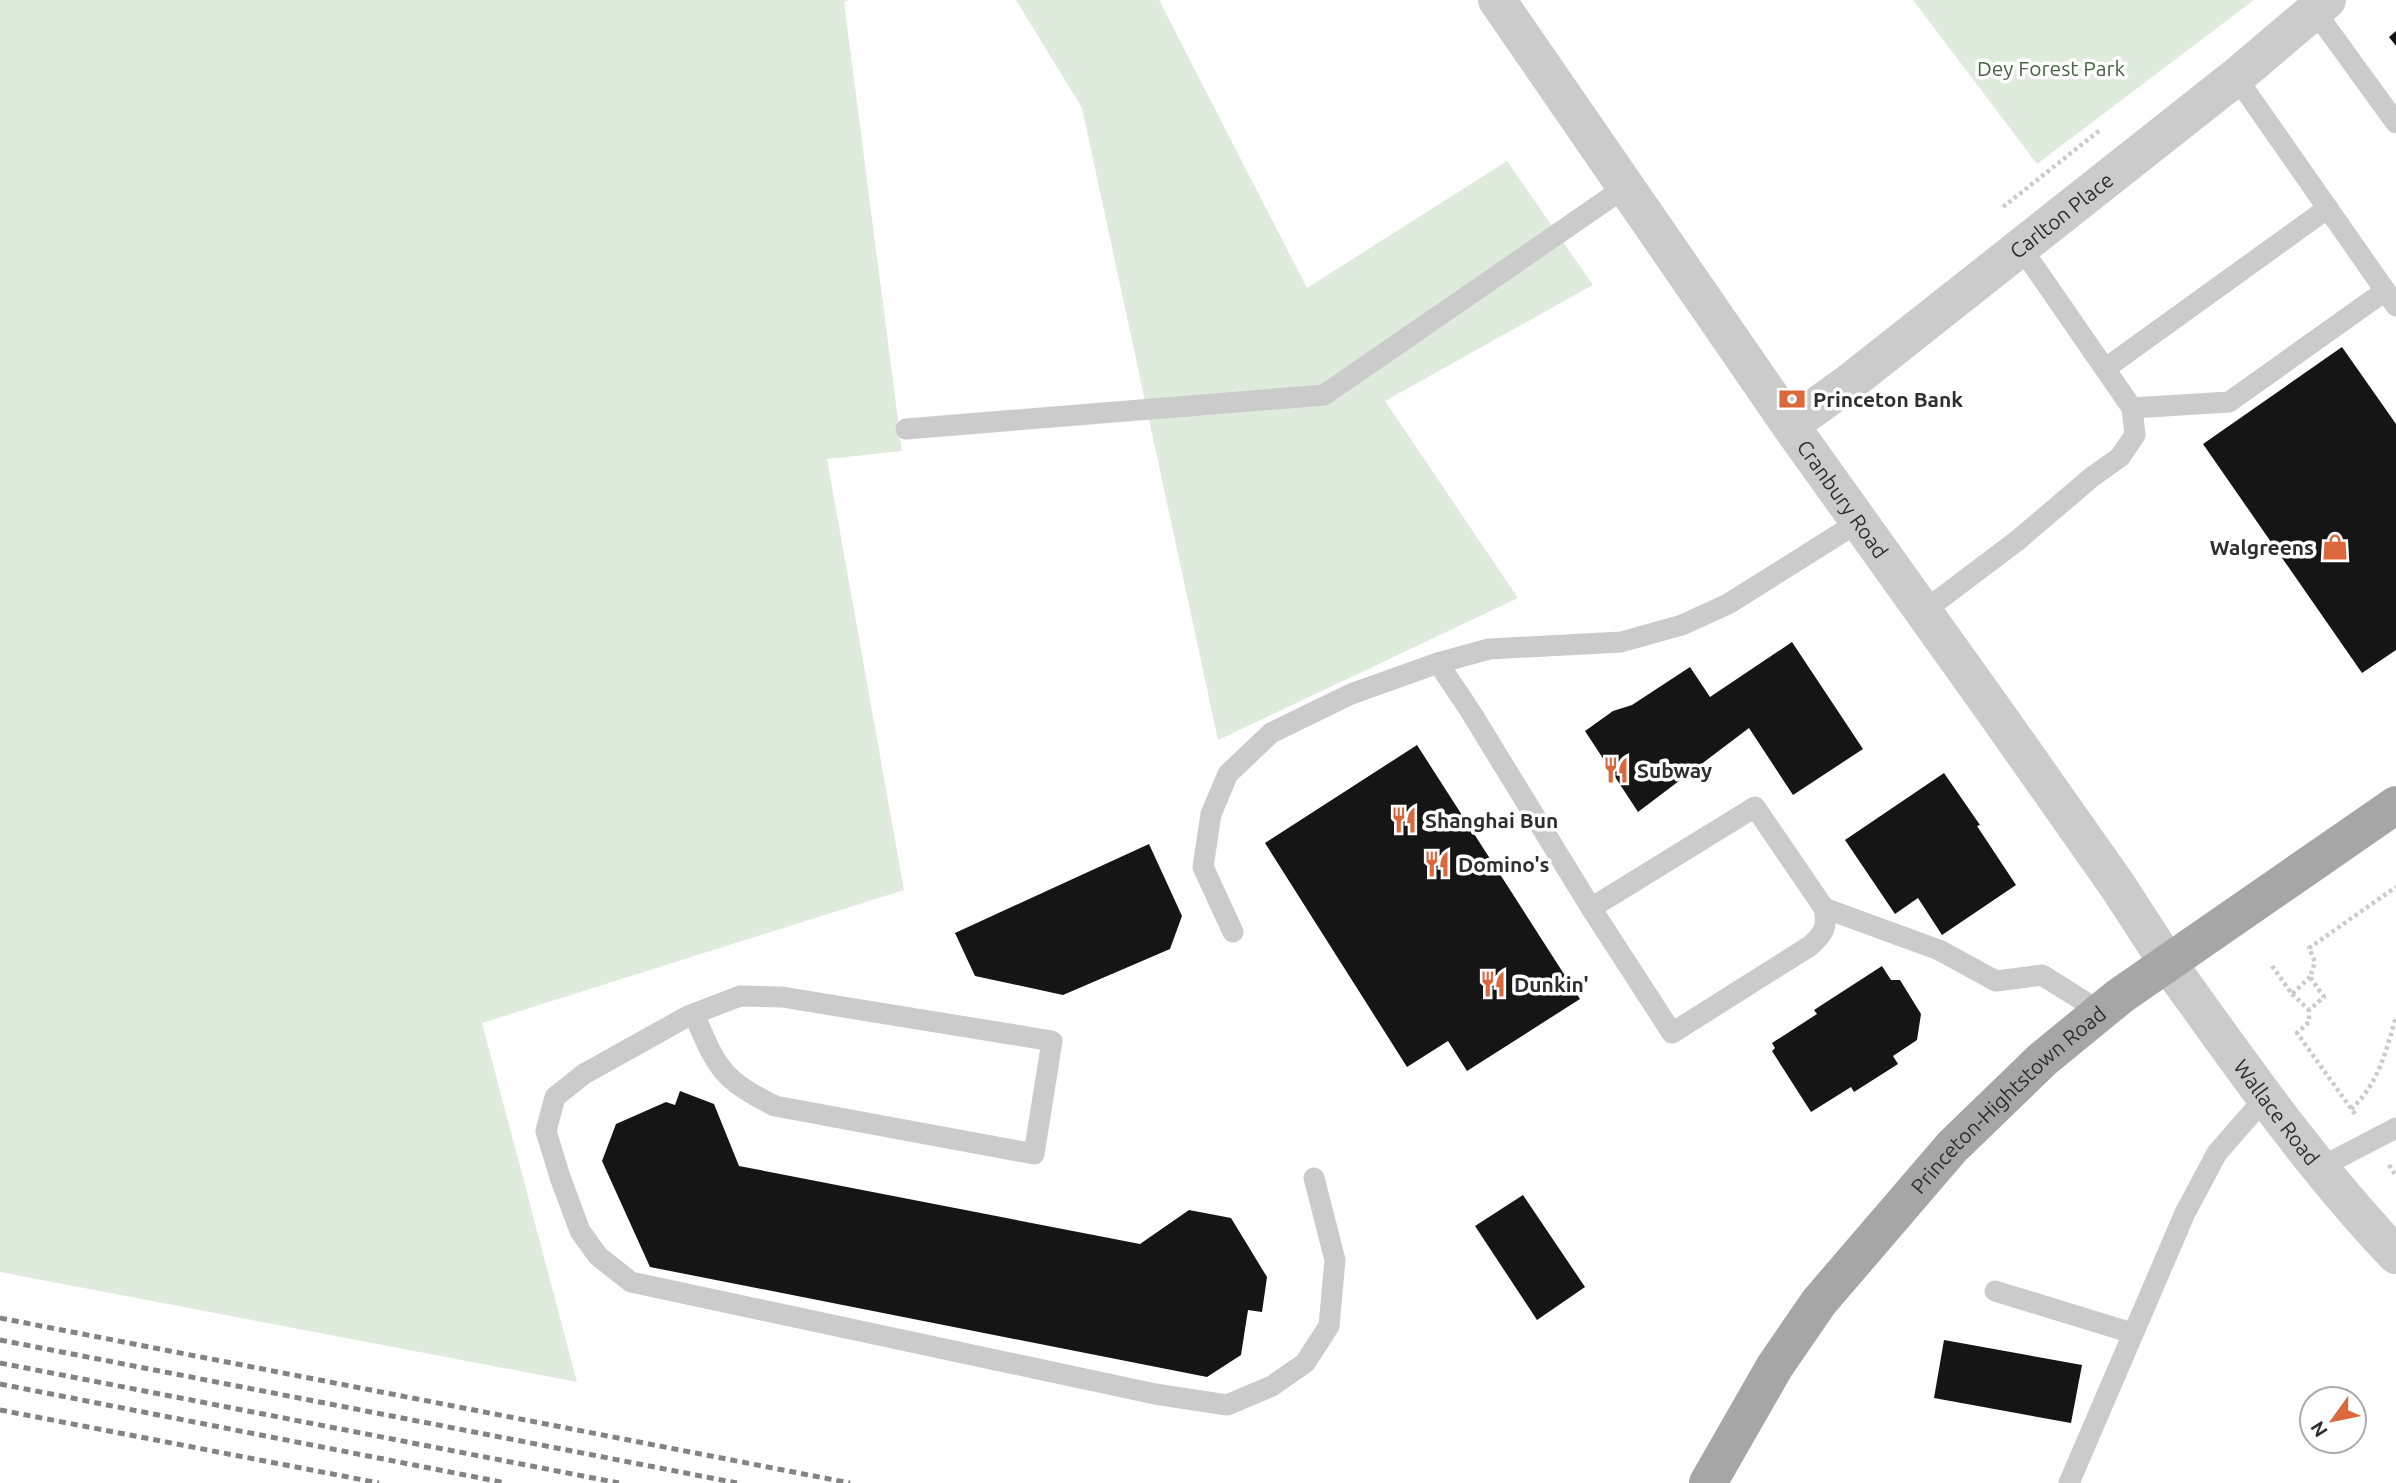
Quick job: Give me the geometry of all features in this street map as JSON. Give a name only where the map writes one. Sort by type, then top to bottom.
[{"type":"main road","name":"Princeton-Hightstown Road","points":[[1708,1483],[1775,1366],[1819,1303],[1952,1147],[2043,1059],[2101,1012],[2167,962],[2396,804]]},
{"type":"street","name":"Cranbury Road","points":[[1497,0],[1790,425],[2117,885],[2167,962]]},
{"type":"street","name":"Carlton Place","points":[[1790,425],[1849,383],[2236,77],[2321,5]]},
{"type":"street","name":"Wallace Road","points":[[2167,962],[2319,1168],[2396,1255]]},
{"type":"lane","points":[[2321,5],[2396,122]]},
{"type":"lane","points":[[2132,408],[2229,402],[2391,298],[2236,77]]},
{"type":"lane","points":[[906,429],[1324,395],[1626,186]]},
{"type":"lane","points":[[2106,368],[2328,208]]},
{"type":"lane","points":[[1924,611],[2018,540],[2092,477],[2120,457],[2135,435],[2132,408],[2020,246]]},
{"type":"lane","points":[[1233,932],[1203,867],[1211,814],[1228,774],[1271,733],[1351,694],[1438,663],[1489,649],[1621,642],[1682,625],[1728,604],[1860,521]]},
{"type":"lane","points":[[1438,663],[1591,908],[1672,1033],[1822,936],[1827,922],[1824,908],[1755,807],[1591,908]]},
{"type":"lane","points":[[1824,908],[1939,950],[1996,981],[2042,975],[2101,1012]]},
{"type":"lane","points":[[694,1014],[711,1054],[724,1074],[745,1091],[775,1106],[1034,1154],[1052,1041],[782,997],[740,996],[694,1014],[584,1074],[555,1097],[546,1131],[559,1177],[580,1231],[598,1256],[631,1283],[1155,1394],[1227,1405],[1272,1386],[1305,1363],[1329,1326],[1335,1260],[1314,1178]]},
{"type":"lane","points":[[2069,1483],[2185,1213],[2217,1153],[2265,1098]]},
{"type":"lane","points":[[2319,1168],[2396,1128]]},
{"type":"lane","points":[[1995,1291],[2133,1334]]},
{"type":"path","points":[[2291,994],[2310,976],[2315,961],[2309,948],[2396,887]]},
{"type":"path","points":[[2272,966],[2291,994],[2309,1010]]},
{"type":"path","points":[[2310,976],[2324,996],[2309,1010],[2309,1022],[2297,1034],[2374,1140],[2396,1176]]},
{"type":"path","points":[[2351,1109],[2365,1096],[2374,1080],[2396,1017]]},
{"type":"green space","points":[[0,0],[849,0],[844,2],[902,451],[827,459],[904,890],[482,1023],[577,1382],[0,1272]]},
{"type":"green space","points":[[1016,0],[1159,0],[1307,288],[1507,161],[1593,285],[1385,401],[1518,598],[1218,740],[1082,108]]},
{"type":"green space","name":"Dey Forest Park","points":[[1913,0],[2254,0],[2037,164]]},
{"type":"building","points":[[2396,31],[2396,46],[2389,37]]},
{"type":"building","name":"Walgreens","points":[[2342,347],[2396,424],[2396,650],[2362,673],[2203,444]]},
{"type":"building","points":[[1792,642],[1863,749],[1793,795],[1749,728],[1638,812],[1585,731],[1613,711],[1632,705],[1690,667],[1710,697]]},
{"type":"building","points":[[1417,745],[1580,999],[1467,1071],[1448,1041],[1407,1067],[1265,843]]},
{"type":"building","points":[[1944,773],[1980,825],[1977,826],[2016,885],[1942,935],[1918,898],[1895,914],[1845,840]]},
{"type":"building","points":[[1149,844],[1182,916],[1170,949],[1063,995],[975,976],[955,933]]},
{"type":"building","points":[[1882,966],[1891,980],[1900,980],[1921,1014],[1917,1040],[1893,1056],[1898,1064],[1854,1092],[1851,1087],[1811,1112],[1772,1051],[1775,1048],[1772,1043],[1817,1014],[1814,1010]]},
{"type":"building","points":[[680,1091],[714,1104],[739,1166],[1140,1244],[1189,1210],[1231,1218],[1267,1277],[1262,1312],[1248,1310],[1241,1355],[1207,1377],[650,1267],[602,1161],[616,1124],[666,1102],[675,1105]]},
{"type":"building","points":[[1523,1195],[1585,1287],[1537,1320],[1475,1226]]},
{"type":"building","points":[[1944,1340],[2082,1365],[2071,1423],[1934,1398]]},
{"type":"railway","points":[[0,1318],[850,1483]]},
{"type":"railway","points":[[0,1340],[737,1483]]},
{"type":"railway","points":[[0,1363],[619,1483]]},
{"type":"railway","points":[[0,1384],[506,1483]]},
{"type":"railway","points":[[0,1410],[379,1483]]},
{"type":"place","name":"Princeton Bank","points":[[1792,399]]},
{"type":"place","name":"Walgreens","points":[[2335,547]]},
{"type":"place","name":"Subway","points":[[1616,770]]},
{"type":"place","name":"Shanghai Bun","points":[[1404,820]]},
{"type":"place","name":"Domino's","points":[[1437,864]]},
{"type":"place","name":"Dunkin'","points":[[1493,984]]}]
